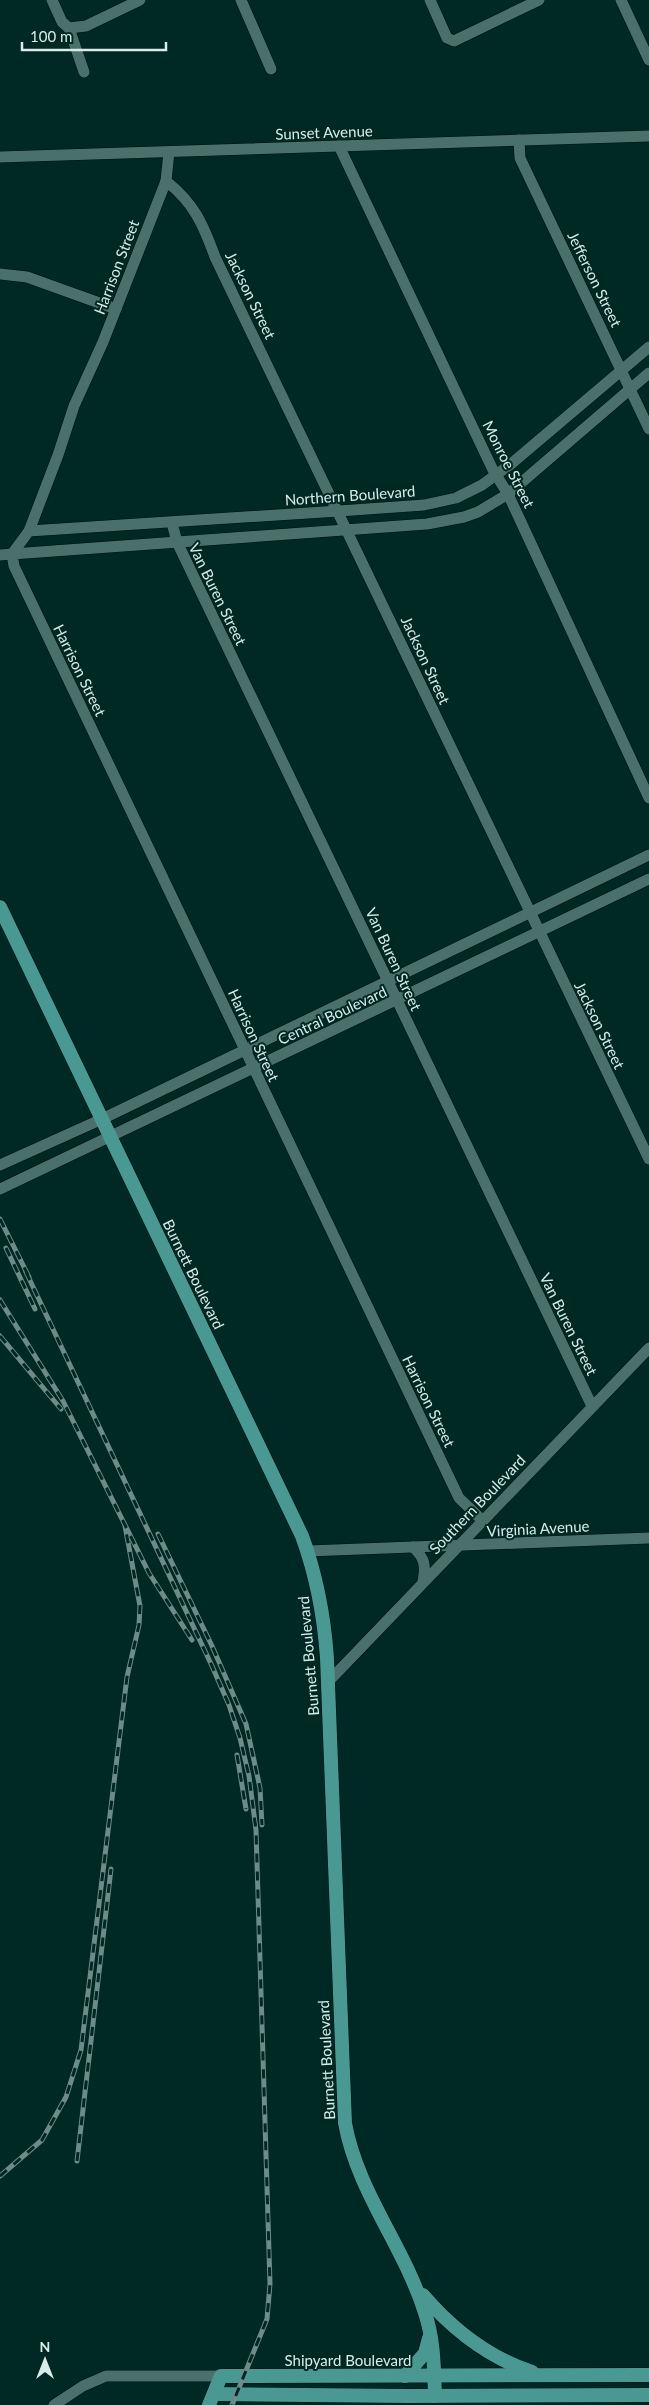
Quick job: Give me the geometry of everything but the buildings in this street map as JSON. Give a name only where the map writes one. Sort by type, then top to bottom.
[{"type":"main road","name":"Burnett Boulevard","points":[[0,906],[308,1551],[322,1604],[328,1682],[345,2123],[362,2178],[425,2312],[431,2332],[435,2396]]},
{"type":"main road","points":[[413,2283],[436,2310],[468,2340],[503,2360],[543,2375]]},
{"type":"main road","points":[[405,2376],[425,2353],[431,2332]]},
{"type":"main road","name":"Shipyard Boulevard","points":[[221,2376],[649,2375]]},
{"type":"main road","points":[[221,2376],[212,2399],[279,2395],[649,2394]]},
{"type":"main road","points":[[243,2405],[279,2395]]},
{"type":"street","points":[[52,0],[62,22],[69,28],[84,72]]},
{"type":"street","points":[[69,28],[86,26],[140,0]]},
{"type":"street","points":[[241,0],[271,69]]},
{"type":"street","points":[[430,0],[447,38],[454,41],[539,0]]},
{"type":"street","points":[[621,0],[649,60]]},
{"type":"street","name":"Sunset Avenue","points":[[0,157],[649,136]]},
{"type":"street","name":"Jefferson Street","points":[[519,140],[520,158],[649,429]]},
{"type":"street","name":"Monroe Street","points":[[339,146],[497,475],[508,494],[649,798]]},
{"type":"street","name":"Harrison Street","points":[[29,531],[58,455],[74,406],[116,309],[166,181],[169,152]]},
{"type":"street","name":"Jackson Street","points":[[166,181],[186,198],[201,221],[215,257],[339,511],[538,932],[649,1159]]},
{"type":"street","points":[[0,274],[27,277],[116,309]]},
{"type":"street","name":"Northern Boulevard","points":[[29,531],[172,523],[440,502],[469,492],[497,475],[649,347]]},
{"type":"street","points":[[6,554],[427,524],[457,519],[478,512],[508,494],[649,373]]},
{"type":"street","name":"Van Buren Street","points":[[172,523],[177,542],[592,1406]]},
{"type":"street","points":[[6,554],[29,531]]},
{"type":"street","name":"Harrison Street","points":[[6,554],[14,566],[459,1498],[483,1521]]},
{"type":"street","name":"Central Boulevard","points":[[0,1165],[102,1119],[245,1048],[649,855]]},
{"type":"street","name":"Central Boulevard","points":[[0,1189],[649,879]]},
{"type":"street","name":"Southern Boulevard","points":[[328,1682],[649,1348]]},
{"type":"street","name":"Virginia Avenue","points":[[308,1551],[649,1538]]},
{"type":"street","points":[[413,1547],[424,1561],[426,1568],[422,1583]]},
{"type":"street","name":"Shipyard Boulevard","points":[[54,2405],[83,2386],[106,2376],[221,2376]]},
{"type":"railway","points":[[0,1219],[29,1277]]},
{"type":"railway","points":[[6,1248],[35,1309]]},
{"type":"railway","points":[[26,1272],[212,1666],[229,1705],[240,1738],[249,1776],[256,1830],[270,2284],[267,2319],[232,2405]]},
{"type":"railway","points":[[0,1300],[63,1401],[149,1573],[192,1640]]},
{"type":"railway","points":[[0,1336],[61,1409]]},
{"type":"railway","points":[[0,2176],[42,2140],[66,2097],[81,2050],[127,1677],[139,1625],[140,1606],[125,1526]]},
{"type":"railway","points":[[158,1534],[212,1646],[246,1724],[260,1788],[262,1825]]},
{"type":"railway","points":[[237,1755],[246,1809]]},
{"type":"railway","points":[[77,2161],[111,1869]]}]
